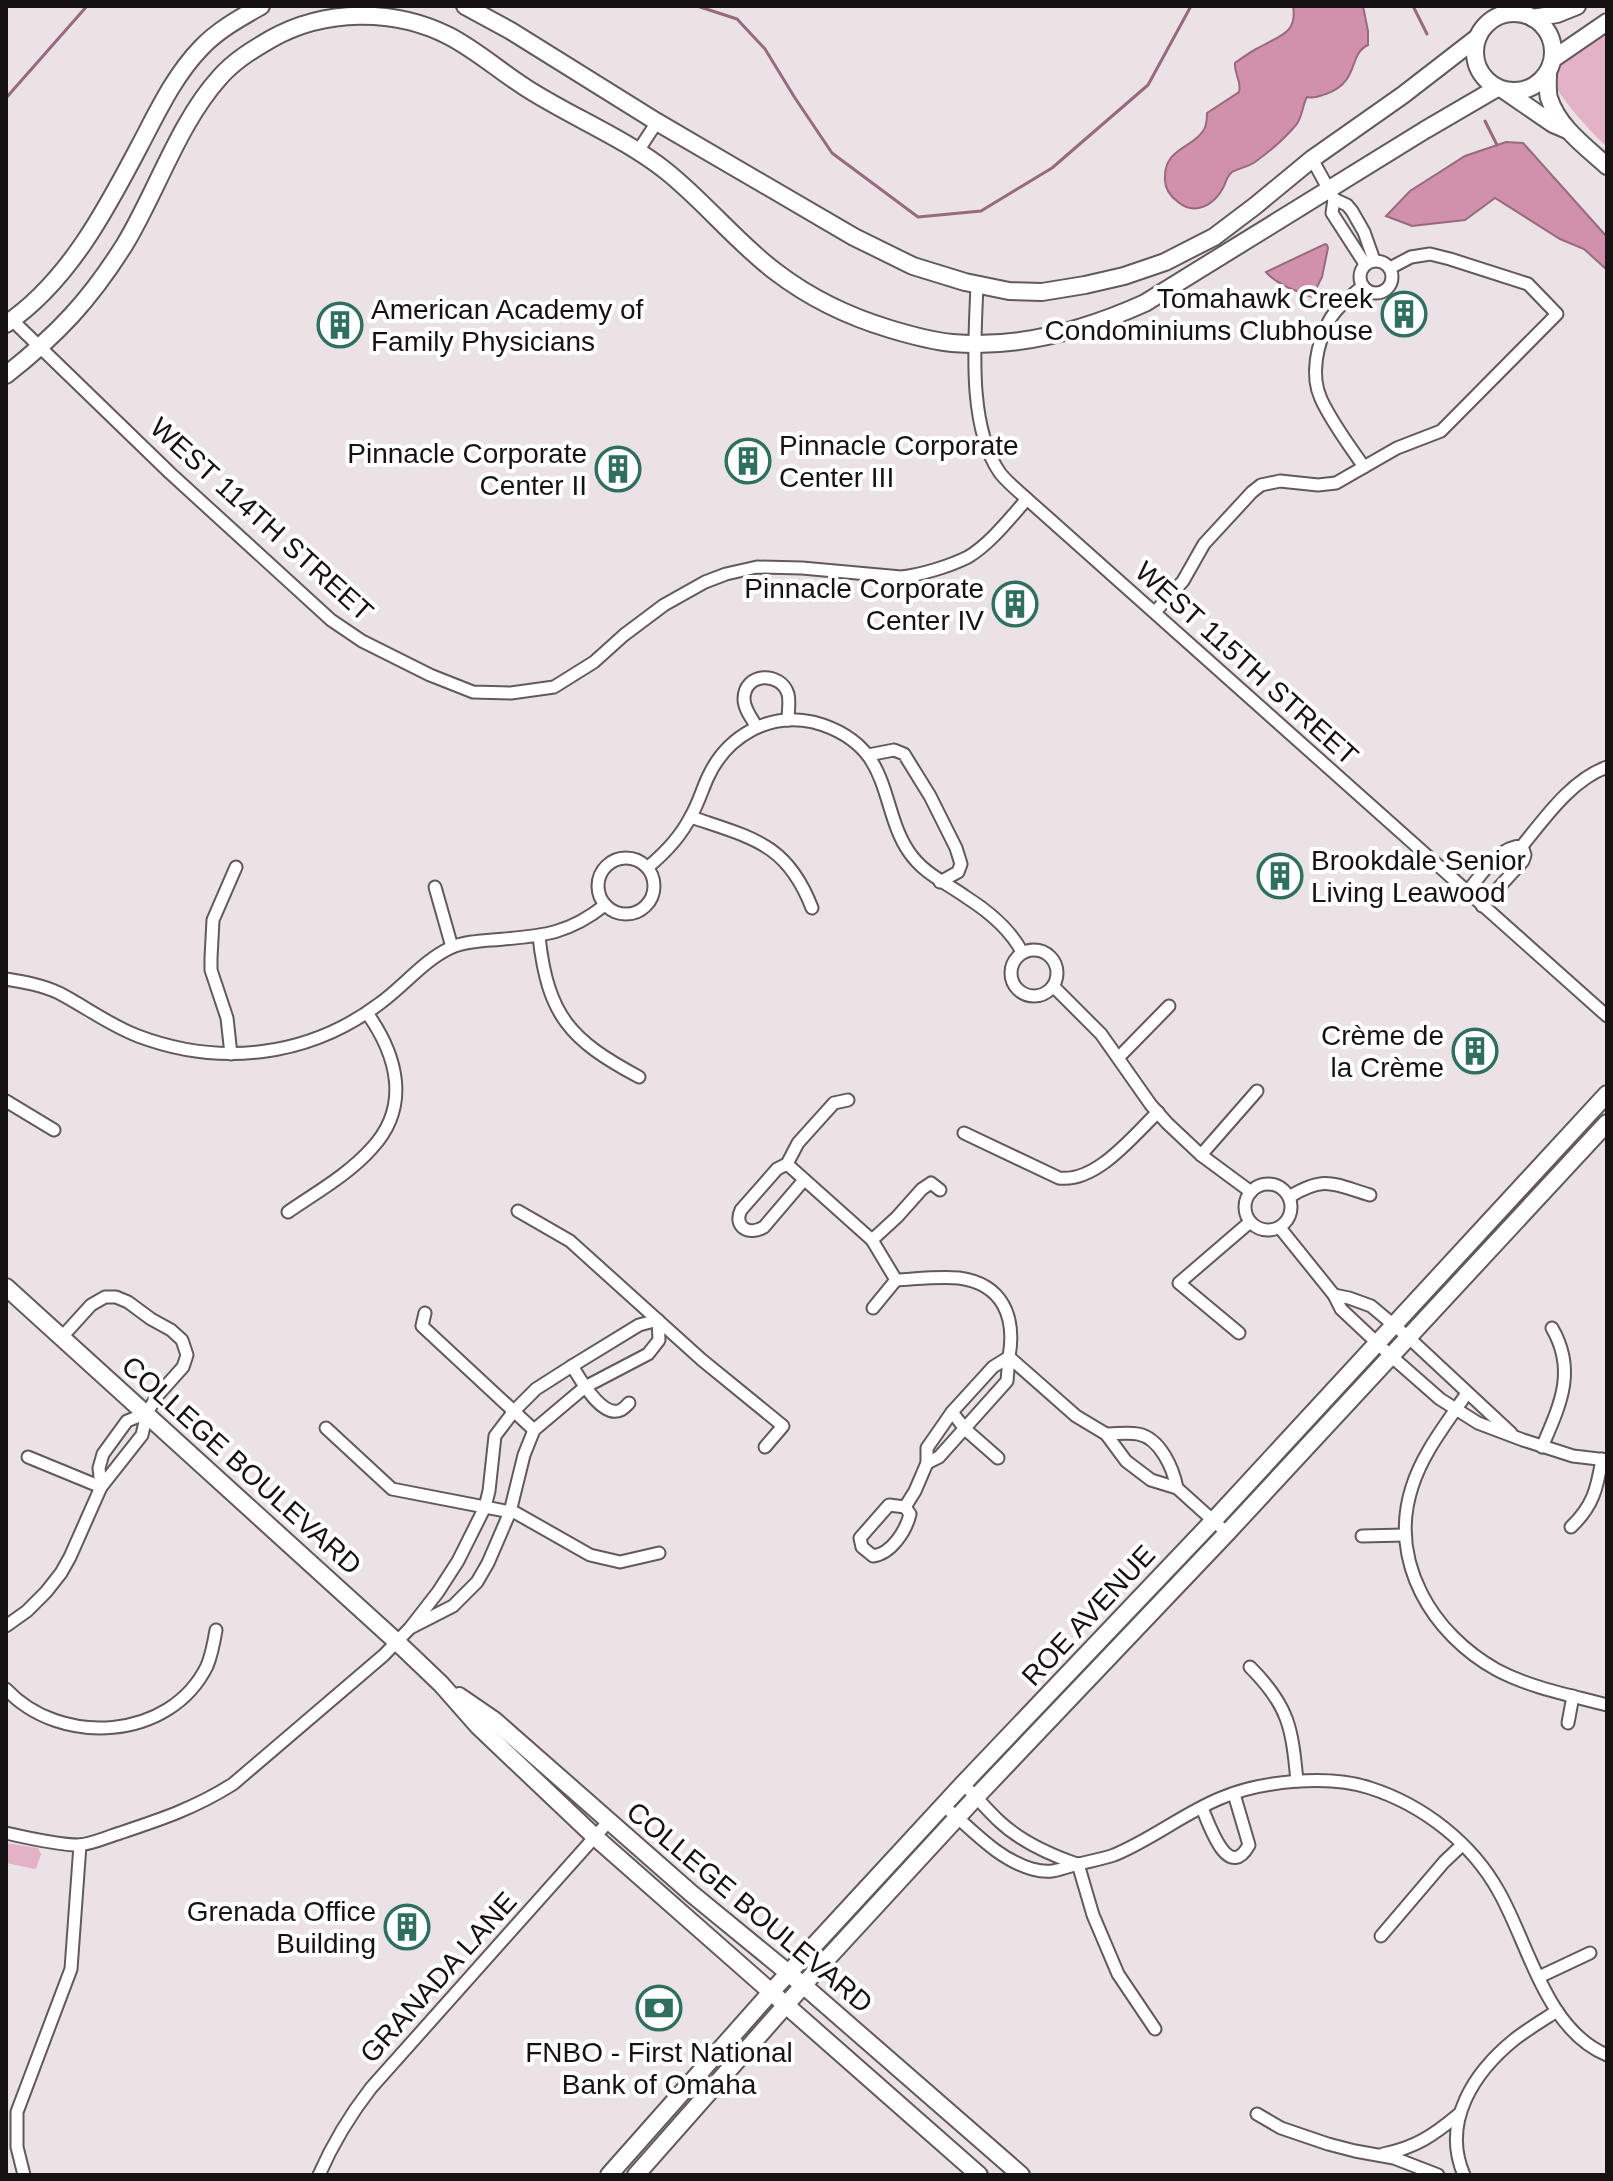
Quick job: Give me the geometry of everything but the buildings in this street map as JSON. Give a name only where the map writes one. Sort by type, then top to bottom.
[{"type":"main road","points":[[9,322],[62,272],[92,231],[175,79],[203,45],[261,6]]},
{"type":"main road","points":[[465,6],[854,237],[913,266],[1009,291],[1042,292],[1098,282],[1165,262],[1214,237],[1312,159],[1478,37],[1489,22],[1501,15],[1517,13],[1533,18],[1548,32],[1553,45],[1549,98],[1568,131]]},
{"type":"main road","points":[[1533,18],[1557,14],[1577,6]]},
{"type":"main road","points":[[6,375],[71,318],[95,289],[126,242],[185,128],[220,76],[247,54],[276,37],[307,24],[342,16],[380,16],[414,21],[486,58],[530,91],[601,129],[666,171],[768,265],[816,298],[863,321],[950,343],[975,344],[1021,341],[1064,333],[1145,303],[1332,195],[1425,130],[1501,89],[1526,90],[1538,84],[1550,66],[1571,45],[1607,22]]},
{"type":"main road","points":[[1478,37],[1475,52],[1477,66],[1485,79],[1568,131],[1607,166]]},
{"type":"main road","name":"ROE AVENUE","points":[[609,2175],[772,1991],[963,1784],[1214,1520],[1607,1094]]},
{"type":"main road","name":"ROE AVENUE","points":[[636,2175],[803,1985],[977,1796],[1227,1533],[1607,1123]]},
{"type":"main road","name":"COLLEGE BOULEVARD","points":[[6,1287],[397,1642],[441,1684],[478,1726],[595,1837],[979,2175]]},
{"type":"main road","name":"COLLEGE BOULEVARD","points":[[441,1684],[494,1720],[1021,2175]]},
{"type":"main road","points":[[693,2111],[690,2102],[700,2086],[702,2079],[699,2072]]},
{"type":"main road","points":[[672,2134],[679,2113],[677,2097]]},
{"type":"street","points":[[638,151],[657,122]]},
{"type":"street","points":[[1312,159],[1332,195],[1347,205],[1364,232],[1369,262],[1360,273],[1363,286],[1372,292],[1383,292],[1393,279],[1390,268],[1383,262],[1369,262]]},
{"type":"street","points":[[1332,195],[1332,213],[1369,262]]},
{"type":"street","points":[[1155,612],[1183,581],[1204,544],[1261,485],[1280,481],[1318,485],[1336,483],[1397,448],[1441,431],[1557,314],[1528,284],[1450,259],[1430,254],[1411,257],[1390,268]]},
{"type":"street","name":"WEST 115TH STREET","points":[[977,285],[975,373],[982,434],[1001,473],[1607,1016]]},
{"type":"street","points":[[1363,286],[1329,319],[1314,372],[1320,396],[1364,467]]},
{"type":"street","name":"WEST 114TH STREET","points":[[9,322],[40,347],[170,473],[331,620],[362,641],[473,692],[511,693],[554,687],[594,662],[664,605],[726,574],[757,567],[802,568],[873,576],[916,575],[968,556],[1000,529],[1027,499]]},
{"type":"street","points":[[757,727],[745,707],[744,699],[753,680],[763,677],[772,678],[788,694],[788,720]]},
{"type":"street","points":[[648,867],[674,841],[691,817],[708,775],[736,739],[771,722],[809,722],[851,738],[868,755],[885,787],[895,825],[905,847],[926,872],[967,897],[990,916],[1015,939],[1022,952]]},
{"type":"street","points":[[868,755],[894,750],[904,754],[930,796],[961,864],[958,872],[940,882]]},
{"type":"street","points":[[1467,892],[1502,853],[1512,846],[1522,846],[1570,792],[1607,767]]},
{"type":"street","points":[[691,817],[752,839],[783,859],[797,876],[812,908]]},
{"type":"street","points":[[1482,906],[1523,861],[1522,846]]},
{"type":"street","points":[[631,857],[648,867],[653,875],[654,893],[644,908],[628,914],[605,905],[598,894],[597,884],[605,866],[612,860],[631,857]]},
{"type":"street","points":[[231,1054],[227,1018],[211,970],[211,958],[213,920],[236,867]]},
{"type":"street","points":[[435,887],[452,947]]},
{"type":"street","points":[[6,979],[58,992],[108,1023],[164,1046],[185,1051],[260,1053],[298,1045],[332,1033],[367,1013],[427,963],[452,947],[471,942],[539,937],[568,928],[605,905]]},
{"type":"street","points":[[539,937],[544,978],[554,1005],[590,1048],[639,1077]]},
{"type":"street","points":[[1040,950],[1052,958],[1057,972],[1053,986],[1047,992],[1032,996],[1018,990],[1013,984],[1010,968],[1022,952],[1040,950]]},
{"type":"street","points":[[1053,986],[1090,1021],[1158,1112],[1201,1155],[1251,1192]]},
{"type":"street","points":[[1119,1057],[1169,1006]]},
{"type":"street","points":[[288,1212],[370,1151],[387,1127],[393,1111],[396,1074],[384,1038],[367,1013]]},
{"type":"street","points":[[1201,1155],[1257,1091]]},
{"type":"street","points":[[804,1180],[764,1227],[756,1232],[739,1224],[741,1210],[777,1169],[787,1164],[798,1143],[834,1103],[848,1100]]},
{"type":"street","points":[[6,1101],[54,1130]]},
{"type":"street","points":[[964,1133],[1069,1180],[1099,1168],[1158,1112]]},
{"type":"street","points":[[787,1164],[872,1240],[896,1280]]},
{"type":"street","points":[[1289,1197],[1321,1182],[1370,1195]]},
{"type":"street","points":[[872,1240],[922,1189],[931,1183],[940,1190]]},
{"type":"street","points":[[1271,1184],[1282,1188],[1289,1197],[1292,1206],[1290,1217],[1280,1228],[1265,1231],[1250,1222],[1245,1207],[1251,1192],[1259,1186],[1271,1184]]},
{"type":"street","points":[[518,1211],[570,1241],[702,1360],[783,1426],[765,1447]]},
{"type":"street","points":[[1239,1333],[1179,1283],[1250,1222]]},
{"type":"street","points":[[1280,1228],[1334,1295],[1341,1309],[1440,1399],[1478,1423],[1542,1447],[1573,1456],[1605,1460],[1595,1494],[1571,1527]]},
{"type":"street","points":[[873,1308],[896,1280],[959,1278],[985,1287],[997,1297],[1011,1320],[1013,1336],[1007,1381],[939,1457],[927,1463]]},
{"type":"street","points":[[1334,1295],[1371,1306],[1514,1436]]},
{"type":"street","points":[[6,1626],[27,1611],[61,1573],[101,1487],[142,1435],[147,1413],[157,1396],[183,1367],[187,1355],[182,1340],[171,1330],[116,1297],[105,1297],[91,1305],[62,1337]]},
{"type":"street","points":[[425,1313],[422,1326],[534,1430]]},
{"type":"street","points":[[6,1833],[80,1845],[184,1811],[220,1792],[263,1759],[397,1642],[438,1592],[458,1561],[485,1507],[495,1436],[514,1411],[536,1389],[572,1366],[639,1325],[658,1320]]},
{"type":"street","points":[[410,1628],[453,1606],[477,1582],[510,1512],[524,1455],[534,1430],[585,1387],[648,1354],[659,1340],[658,1320]]},
{"type":"street","points":[[1542,1447],[1559,1406],[1566,1370],[1559,1340],[1552,1328]]},
{"type":"street","points":[[905,1507],[927,1463],[927,1448],[952,1412],[993,1367],[1009,1357]]},
{"type":"street","points":[[1009,1357],[1076,1416],[1106,1434],[1126,1461],[1151,1480],[1177,1488],[1227,1533]]},
{"type":"street","points":[[572,1366],[596,1400],[610,1410],[622,1410],[629,1403]]},
{"type":"street","points":[[1467,1393],[1427,1454],[1413,1484],[1405,1519],[1409,1563],[1427,1605],[1440,1624],[1462,1645],[1498,1670],[1527,1683],[1607,1705]]},
{"type":"street","points":[[952,1412],[965,1429],[998,1458]]},
{"type":"street","points":[[101,1487],[99,1468],[103,1454],[127,1421],[147,1413]]},
{"type":"street","points":[[326,1428],[392,1489],[516,1513],[590,1555],[620,1562],[659,1553]]},
{"type":"street","points":[[1106,1434],[1134,1433],[1145,1436],[1166,1455],[1174,1471],[1177,1488]]},
{"type":"street","points":[[28,1457],[101,1487]]},
{"type":"street","points":[[889,1505],[905,1507],[910,1514],[907,1526],[889,1548],[881,1555],[873,1556],[862,1547],[860,1538],[889,1505]]},
{"type":"street","points":[[1362,1536],[1405,1535]]},
{"type":"street","points":[[6,1689],[27,1707],[60,1723],[93,1729],[125,1726],[159,1714],[191,1688],[207,1665],[216,1630]]},
{"type":"street","points":[[1250,1667],[1281,1703],[1288,1721],[1297,1781]]},
{"type":"street","points":[[1568,1723],[1573,1696]]},
{"type":"street","points":[[944,1806],[1002,1854],[1032,1869],[1054,1872],[1117,1854],[1220,1798],[1255,1787],[1297,1781],[1368,1787],[1435,1820],[1481,1865],[1494,1883],[1557,2011],[1573,2033],[1607,2055]]},
{"type":"street","points":[[963,1784],[1001,1823],[1032,1844],[1078,1864]]},
{"type":"street","points":[[1202,1808],[1219,1847],[1229,1856],[1238,1857],[1245,1853],[1249,1845],[1234,1794]]},
{"type":"street","name":"GRANADA LANE","points":[[319,2175],[336,2139],[371,2088],[609,1821]]},
{"type":"street","points":[[24,2175],[11,2114],[71,1969],[80,1845]]},
{"type":"street","points":[[1381,1936],[1462,1845]]},
{"type":"street","points":[[1078,1864],[1093,1915],[1118,1974],[1155,2029]]},
{"type":"street","points":[[1539,1977],[1590,1953]]},
{"type":"street","points":[[1464,2175],[1459,2164],[1456,2139],[1459,2114],[1476,2081],[1518,2036],[1557,2011]]},
{"type":"street","points":[[1257,2114],[1281,2128],[1328,2144],[1394,2158],[1438,2175]]},
{"type":"street","points":[[1378,2155],[1414,2146],[1459,2114]]},
{"type":"shaded area","points":[[1293,6],[1363,6],[1368,45],[1362,49],[1349,76],[1337,89],[1307,97],[1296,125],[1277,145],[1255,162],[1232,172],[1209,204],[1197,208],[1184,206],[1172,197],[1167,187],[1165,176],[1169,160],[1203,131],[1207,113],[1239,92],[1235,63],[1285,33],[1292,23]]},
{"type":"shaded area","points":[[1607,30],[1607,147],[1575,113],[1549,75],[1551,66]]},
{"type":"shaded area","points":[[1506,142],[1523,143],[1607,237],[1607,270],[1584,249],[1560,239],[1495,198],[1465,220],[1412,226],[1386,216],[1410,191],[1465,156]]},
{"type":"shaded area","points":[[1325,244],[1328,248],[1322,277],[1312,297],[1281,284],[1266,272]]},
{"type":"shaded area","points":[[6,1843],[38,1848],[41,1854],[37,1867],[6,1863]]},
{"type":"waterway","points":[[6,98],[87,6]]},
{"type":"waterway","points":[[697,6],[737,19],[765,49],[832,153],[918,217],[981,211],[1052,168],[1148,85],[1191,6]]},
{"type":"waterway","points":[[1413,6],[1427,34]]},
{"type":"waterway","points":[[1485,121],[1497,145]]},
{"type":"place","name":"Tomahawk Creek Condominiums Clubhouse","points":[[1404,314]]},
{"type":"place","name":"American Academy of Family Physicians","points":[[340,325]]},
{"type":"place","name":"Pinnacle Corporate Center III","points":[[748,461]]},
{"type":"place","name":"Pinnacle Corporate Center II","points":[[618,469]]},
{"type":"place","name":"Pinnacle Corporate Center IV","points":[[1015,604]]},
{"type":"place","name":"Brookdale Senior Living Leawood","points":[[1280,876]]},
{"type":"place","name":"Crème de la Crème","points":[[1475,1051]]},
{"type":"place","name":"Grenada Office Building","points":[[407,1927]]},
{"type":"place","name":"FNBO - First National Bank of Omaha","points":[[659,2008]]}]
